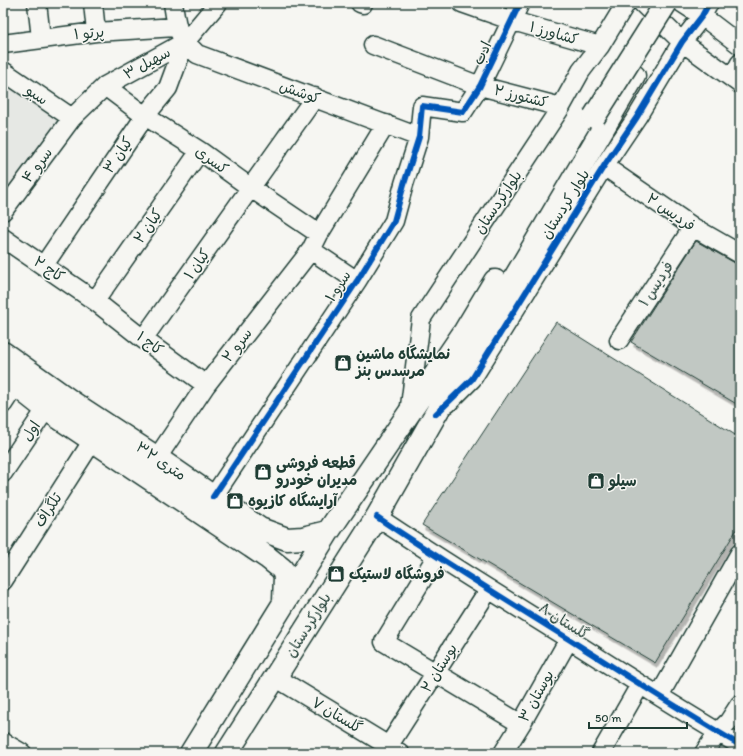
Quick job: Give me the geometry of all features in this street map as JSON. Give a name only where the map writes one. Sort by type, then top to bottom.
[{"type":"main road","name":"بلوارکردستان","points":[[191,753],[328,532],[466,330],[594,117],[666,3]]},
{"type":"main road","name":"بلوارکردستان","points":[[227,753],[377,517],[471,352],[634,76],[681,3]]},
{"type":"main road","name":"۳۲ متری","points":[[3,353],[73,403],[157,458],[260,530],[287,539],[304,538],[328,532]]},
{"type":"main road","name":"۳۲ متری","points":[[10,380],[46,409],[267,557],[282,569],[285,576],[284,601]]},
{"type":"street","points":[[36,3],[42,38]]},
{"type":"street","points":[[93,3],[96,32]]},
{"type":"street","points":[[173,3],[181,35]]},
{"type":"street","name":"سهیل ۳","points":[[72,118],[105,86],[181,35],[218,3]]},
{"type":"street","name":"کشاورز ۱","points":[[462,3],[513,21],[600,46]]},
{"type":"street","name":"ادب","points":[[463,112],[480,86],[513,21],[520,3]]},
{"type":"street","name":"بلوارکردستان","points":[[409,414],[420,319],[561,107],[581,71],[600,46],[626,3]]},
{"type":"street","points":[[642,3],[682,42],[737,75]]},
{"type":"street","points":[[681,3],[706,9],[740,45]]},
{"type":"street","name":"بلوار کردستان","points":[[436,414],[472,379],[604,166],[637,117],[682,42],[706,9]]},
{"type":"street","name":"پرتو ۱","points":[[3,44],[96,32],[181,35]]},
{"type":"street","name":"کوشش","points":[[181,35],[197,54],[419,137]]},
{"type":"street","name":"کیان ۳","points":[[44,265],[145,116],[168,88],[181,35]]},
{"type":"street","name":"کشتورز ۲","points":[[373,45],[480,86],[561,107]]},
{"type":"street","name":"سبو","points":[[3,71],[72,118]]},
{"type":"street","name":"کسری","points":[[105,86],[145,116],[200,151],[319,234]]},
{"type":"street","name":"کیان ۱","points":[[143,339],[314,97]]},
{"type":"street","name":"سرو ۱","points":[[213,497],[357,281],[394,220],[419,137],[422,106],[463,112]]},
{"type":"street","name":"سرو ۴","points":[[3,211],[72,118]]},
{"type":"street","name":"سرو ۲","points":[[157,458],[206,384],[310,250],[386,124]]},
{"type":"street","name":"کیان ۲","points":[[95,301],[200,151]]},
{"type":"street","name":"فردیس ۲","points":[[604,166],[693,227],[740,254]]},
{"type":"street","name":"فردیس ۱","points":[[619,340],[693,227]]},
{"type":"street","name":"کاج ۲","points":[[3,238],[95,301]]},
{"type":"street","points":[[310,250],[357,281]]},
{"type":"street","name":"کاج ۱","points":[[95,301],[143,339],[206,384]]},
{"type":"street","points":[[3,404],[10,380]]},
{"type":"street","name":"اول","points":[[3,473],[46,409]]},
{"type":"street","name":"تلگراف","points":[[3,580],[93,440]]},
{"type":"street","name":"گلستان ۸","points":[[377,517],[436,557],[569,639],[640,685],[740,744]]},
{"type":"street","points":[[659,696],[740,553]]},
{"type":"street","points":[[436,557],[384,642],[521,724]]},
{"type":"street","name":"بوستان ۲","points":[[391,751],[436,673],[488,589]]},
{"type":"street","name":"بوستان ۳","points":[[503,753],[569,639]]},
{"type":"street","name":"گلستان ۷","points":[[275,677],[391,751]]},
{"type":"street","points":[[601,753],[640,685]]},
{"type":"street","points":[[704,753],[718,732],[729,721],[740,704]]},
{"type":"street","points":[[3,742],[22,753]]},
{"type":"shaded area","points":[[3,78],[62,119],[3,197]]},
{"type":"building","points":[[696,241],[735,263],[740,264],[740,406],[631,342]]},
{"type":"building","name":"سیلو","points":[[556,322],[740,438],[740,524],[655,663],[422,525]]},
{"type":"cycle path","points":[[213,497],[357,281],[394,221],[419,137],[422,106],[463,112],[480,86],[520,3]]},
{"type":"cycle path","points":[[436,414],[472,379],[604,166],[637,117],[682,42],[702,16],[709,3]]},
{"type":"cycle path","points":[[377,517],[674,706],[740,745]]},
{"type":"place","name":"نمایشگاه ماشین مرسدس بنز","points":[[343,363]]},
{"type":"place","name":"قطعه فروشی مدیران خودرو","points":[[263,472]]},
{"type":"place","name":"سیلو","points":[[596,481]]},
{"type":"place","name":"آرایشگاه کازیوه","points":[[235,501]]},
{"type":"place","name":"فروشگاه لاستیک","points":[[336,574]]}]
